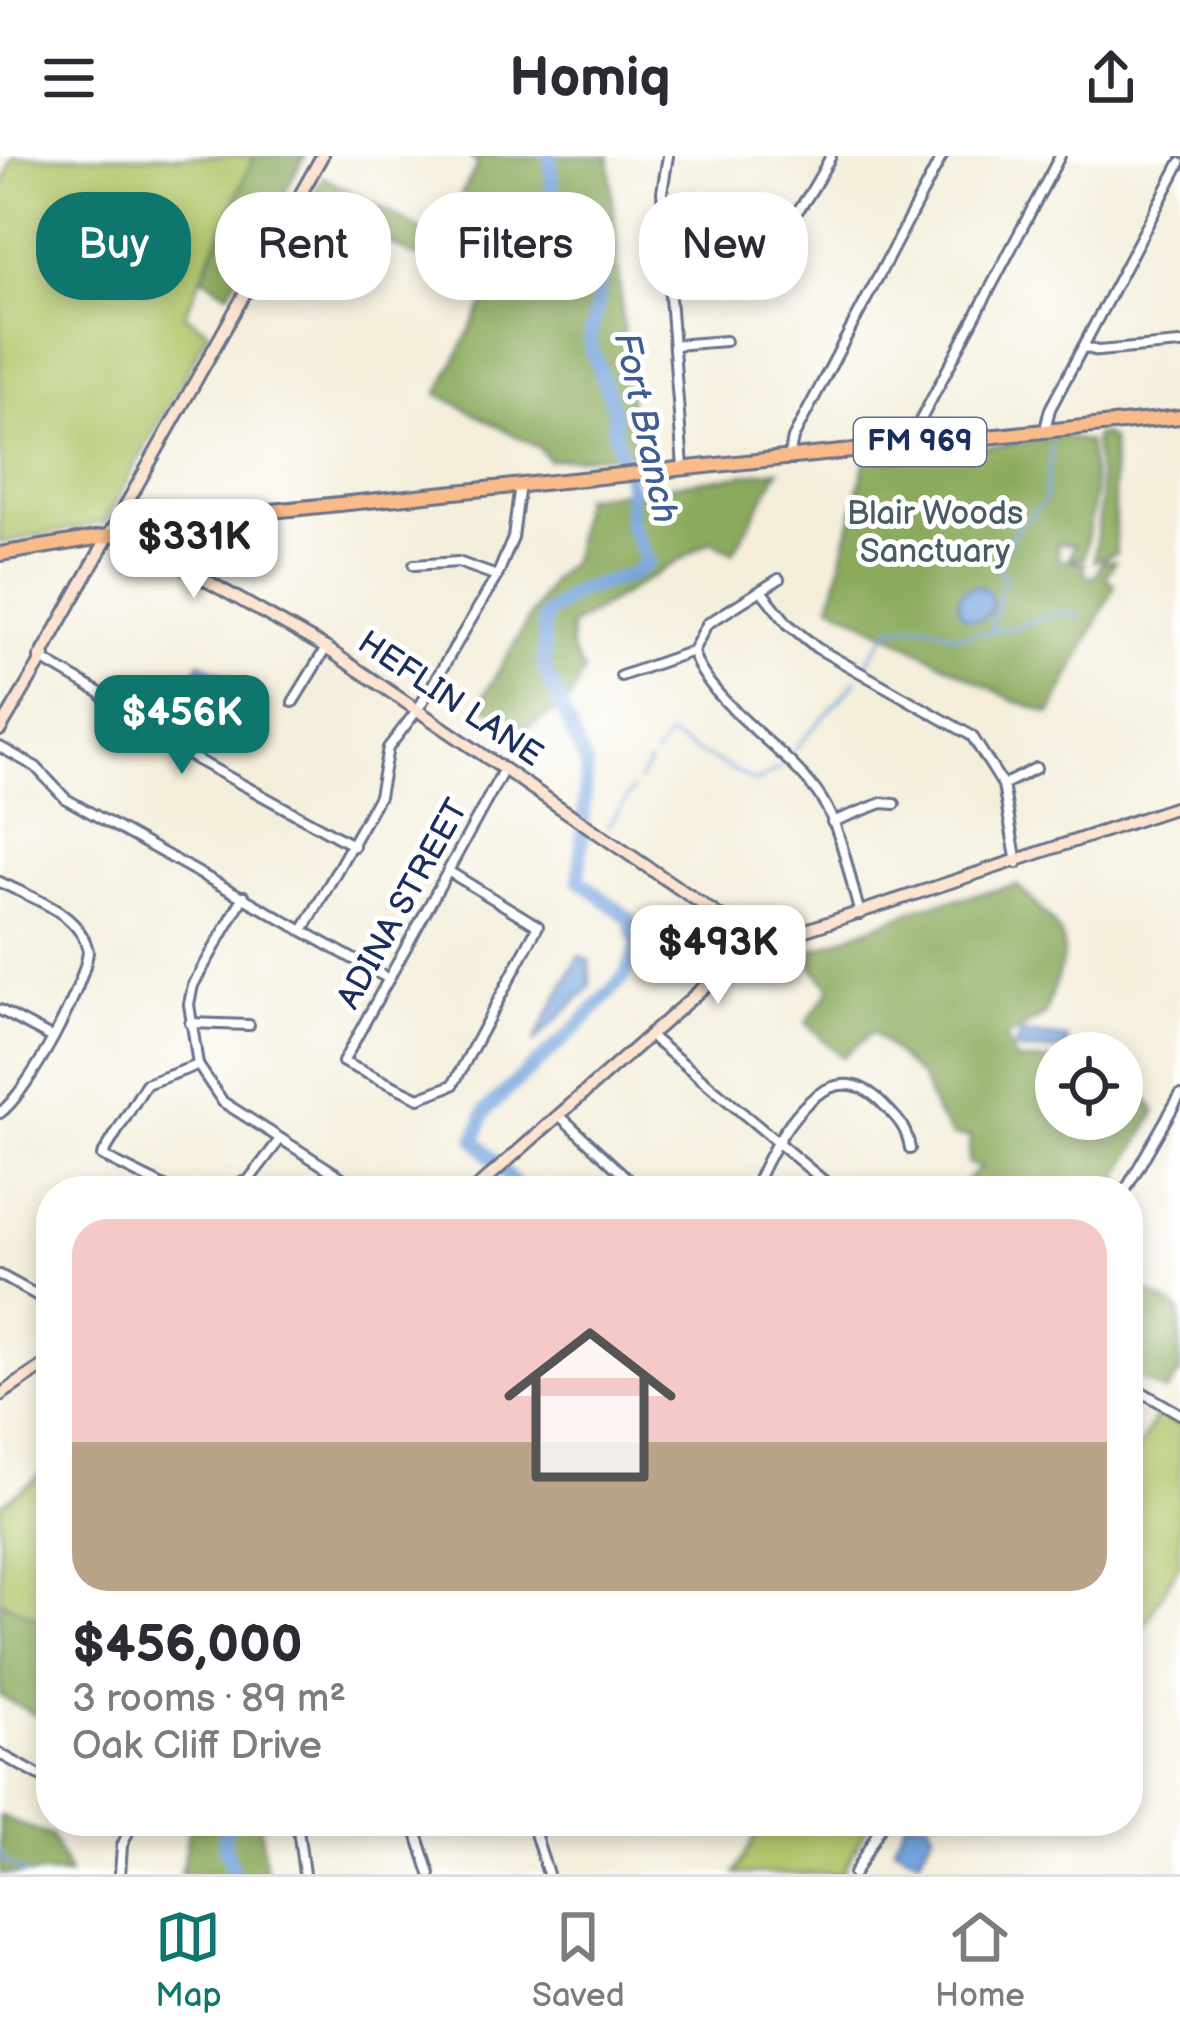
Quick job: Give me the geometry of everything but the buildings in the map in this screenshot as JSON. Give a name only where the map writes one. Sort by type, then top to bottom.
[{"type":"main road","name":"FM 969","points":[[0,554],[110,533],[520,484],[1180,417]]},
{"type":"street","points":[[0,730],[322,156]]},
{"type":"street","points":[[662,192],[668,156]]},
{"type":"street","points":[[808,200],[831,156]]},
{"type":"street","points":[[790,457],[794,438],[942,156]]},
{"type":"street","points":[[914,443],[918,425],[1060,156]]},
{"type":"street","points":[[1045,429],[1050,409],[1180,163]]},
{"type":"street","points":[[671,300],[683,467]]},
{"type":"street","points":[[674,345],[724,340]]},
{"type":"street","points":[[1083,347],[1098,351],[1180,344]]},
{"type":"street","points":[[304,929],[379,796],[388,748],[418,709],[497,576],[513,538],[520,484]]},
{"type":"street","points":[[154,551],[158,527]]},
{"type":"street","name":"HEFLIN LANE","points":[[110,533],[154,551],[326,648],[765,947]]},
{"type":"street","points":[[414,565],[458,562],[497,576]]},
{"type":"street","points":[[621,676],[693,651],[707,624],[779,579]]},
{"type":"street","points":[[762,592],[788,624],[818,648],[972,736],[1004,785],[1017,865]]},
{"type":"street","points":[[293,702],[326,648]]},
{"type":"street","points":[[693,651],[708,686],[749,718],[813,786],[832,822],[860,914]]},
{"type":"street","points":[[40,658],[100,693],[121,718],[354,846]]},
{"type":"street","points":[[0,747],[36,766],[66,799],[389,979]]},
{"type":"street","points":[[1004,785],[1036,768]]},
{"type":"street","name":"ADINA STREET","points":[[448,871],[538,926],[459,1075],[442,1094],[419,1098],[343,1062],[504,769]]},
{"type":"street","points":[[832,822],[882,803],[895,804]]},
{"type":"street","points":[[491,1176],[742,959],[765,947],[1180,806]]},
{"type":"street","points":[[0,882],[70,919],[86,939],[87,965],[51,1037],[0,1114]]},
{"type":"street","points":[[244,896],[193,985],[190,1023],[199,1064],[223,1102],[337,1176]]},
{"type":"street","points":[[742,959],[745,934]]},
{"type":"street","points":[[0,1010],[51,1037]]},
{"type":"street","points":[[190,1023],[249,1025]]},
{"type":"street","points":[[650,1035],[818,1176]]},
{"type":"street","points":[[143,1176],[102,1156],[146,1084],[199,1064]]},
{"type":"street","points":[[760,1176],[777,1142],[813,1096],[843,1083],[876,1096],[907,1129],[910,1149]]},
{"type":"street","points":[[1134,1176],[1180,1095]]},
{"type":"street","points":[[560,1115],[625,1176]]},
{"type":"street","points":[[252,1176],[278,1142]]},
{"type":"street","points":[[0,1275],[36,1295]]},
{"type":"street","points":[[0,1395],[36,1370]]},
{"type":"street","points":[[1143,1393],[1180,1414]]},
{"type":"street","points":[[0,1754],[36,1774]]},
{"type":"street","points":[[120,1874],[126,1836]]},
{"type":"street","points":[[299,1836],[304,1874]]},
{"type":"street","points":[[418,1836],[430,1874]]},
{"type":"street","points":[[536,1836],[548,1874]]},
{"type":"street","points":[[854,1874],[876,1836]]},
{"type":"green space","points":[[13,156],[254,156],[238,192],[215,192],[215,246],[185,315],[209,331],[104,523],[0,543],[0,195]]},
{"type":"green space","points":[[254,156],[305,156],[285,192],[239,192]]},
{"type":"green space","points":[[469,156],[609,156],[612,192],[462,192],[478,165]]},
{"type":"green space","points":[[323,177],[351,192],[315,192]]},
{"type":"green space","points":[[391,213],[415,226],[415,256],[391,244]]},
{"type":"green space","points":[[615,227],[634,453],[549,460],[539,448],[438,394],[486,300],[615,300]]},
{"type":"green space","points":[[215,247],[215,285],[202,277]]},
{"type":"green space","points":[[1104,434],[1112,441],[1116,553],[1094,561],[1101,496],[1094,442],[1095,436]]},
{"type":"green space","name":"Blair Woods Sanctuary","points":[[1066,437],[1088,442],[1095,494],[1084,558],[1069,559],[1074,545],[1057,543],[1058,559],[1084,563],[1084,573],[1094,578],[1103,561],[1115,561],[1106,577],[1115,585],[1051,714],[1013,700],[831,604],[865,462]]},
{"type":"green space","points":[[779,470],[733,553],[711,541],[571,626],[571,649],[584,672],[566,706],[526,728],[479,704],[552,579],[572,560],[582,497]]},
{"type":"green space","points":[[1017,885],[1050,919],[1063,942],[1060,969],[1044,1016],[1005,1038],[1016,1061],[1035,1061],[1035,1140],[1140,1140],[1120,1176],[971,1176],[981,1167],[968,1164],[970,1137],[953,1136],[936,1114],[922,1079],[873,1032],[842,1057],[806,1023],[831,988],[813,968],[811,951],[925,906]]},
{"type":"green space","points":[[1143,1092],[1156,1112],[1143,1135]]},
{"type":"green space","points":[[1143,1288],[1180,1311],[1180,1373],[1166,1392],[1143,1380]]},
{"type":"green space","points":[[1158,1413],[1180,1426],[1180,1563],[1143,1628],[1143,1440]]},
{"type":"green space","points":[[34,1481],[36,1618],[0,1600],[0,1505]]},
{"type":"green space","points":[[0,1600],[36,1618],[36,1715],[0,1696]]},
{"type":"green space","points":[[0,1816],[36,1830],[36,1836],[51,1836],[69,1874],[0,1874]]},
{"type":"green space","points":[[187,1836],[262,1836],[266,1874],[181,1874]]},
{"type":"green space","points":[[756,1836],[862,1836],[842,1874],[735,1874]]},
{"type":"water","points":[[975,586],[987,591],[992,603],[987,615],[975,620],[963,615],[958,603],[963,591]]},
{"type":"water","points":[[200,662],[236,681],[229,697],[217,701],[188,685]]},
{"type":"water","points":[[579,956],[590,961],[590,987],[533,1043]]},
{"type":"water","points":[[1020,1033],[1035,1035],[1035,1051],[1014,1049]]},
{"type":"water","points":[[899,1836],[931,1836],[919,1859],[894,1847]]},
{"type":"waterway","name":"Fort Branch","points":[[508,1176],[475,1139],[486,1110],[624,977],[638,947],[629,918],[579,880],[587,767],[544,667],[544,617],[574,592],[631,575],[648,562],[629,523],[630,486],[615,435],[613,407],[589,341],[600,293],[596,275],[555,219],[550,156]]},
{"type":"waterway","points":[[991,628],[1005,575],[997,568],[1014,532],[1045,501],[1052,445]]},
{"type":"waterway","points":[[867,662],[889,629],[925,624],[958,636],[1017,627],[1058,612],[1081,617]]},
{"type":"waterway","points":[[794,750],[857,680]]},
{"type":"waterway","points":[[655,756],[668,737],[756,782],[782,767]]},
{"type":"waterway","points":[[638,782],[650,763]]},
{"type":"waterway","points":[[608,826],[633,789]]},
{"type":"waterway","name":"Fort Branch","points":[[581,843],[589,838]]},
{"type":"waterway","name":"Fort Branch","points":[[225,1836],[234,1874]]},
{"type":"waterway","points":[[0,1849],[3,1860],[26,1874]]}]
